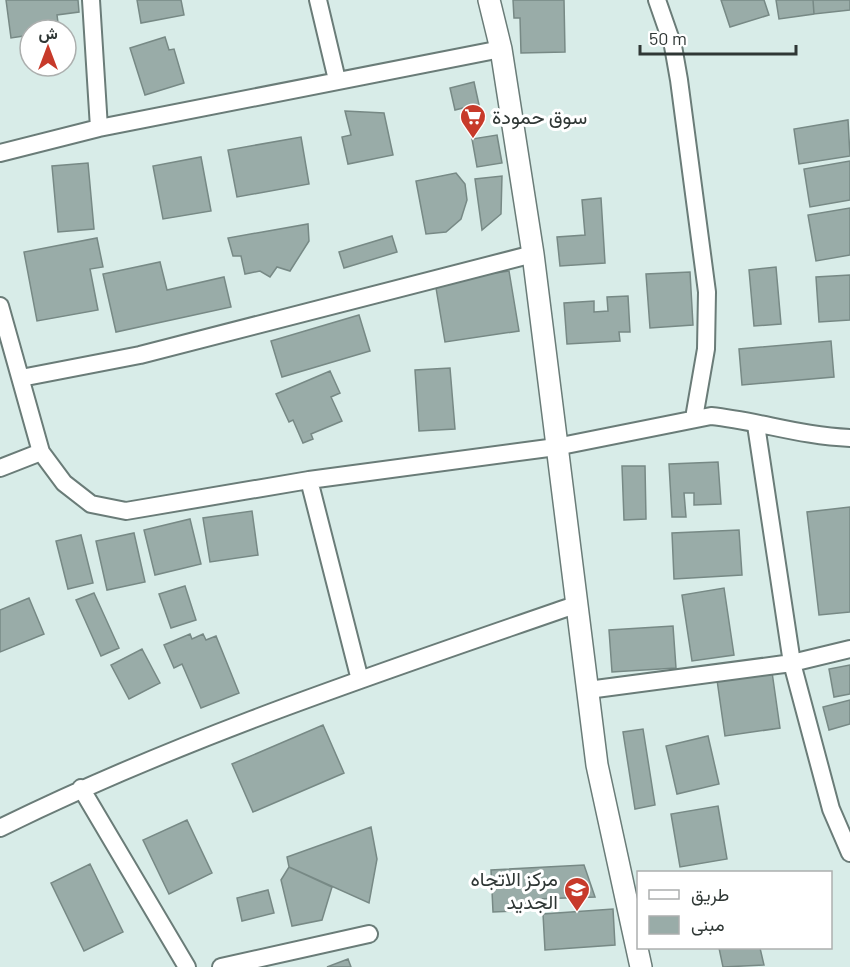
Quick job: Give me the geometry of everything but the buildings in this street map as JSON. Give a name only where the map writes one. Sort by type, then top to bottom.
[{"type":"street","points":[[91,0],[99,128]]},
{"type":"street","points":[[318,0],[337,80]]},
{"type":"street","points":[[489,0],[501,49],[533,254],[575,605],[597,765],[637,949]]},
{"type":"street","points":[[657,0],[673,46],[679,80],[707,292],[706,349],[694,418]]},
{"type":"street","points":[[0,153],[99,128],[501,49]]},
{"type":"street","points":[[21,378],[140,355],[533,254]]},
{"type":"street","points":[[0,306],[41,452],[64,483],[91,504],[126,511],[309,480],[556,447],[694,418],[732,418],[814,436],[850,438]]},
{"type":"street","points":[[756,425],[792,663],[831,809],[850,853]]},
{"type":"street","points":[[0,468],[41,452]]},
{"type":"street","points":[[309,480],[360,680]]},
{"type":"street","points":[[0,828],[81,788],[360,680],[575,605]]},
{"type":"street","points":[[588,690],[792,663],[850,649]]},
{"type":"street","points":[[81,788],[187,967]]},
{"type":"street","points":[[221,967],[369,934]]},
{"type":"street","points":[[637,949],[641,967]]},
{"type":"place","name":"سوق حمودة","points":[[473,140]]},
{"type":"place","name":"مركز الاتجاه الجديد","points":[[577,913]]}]
